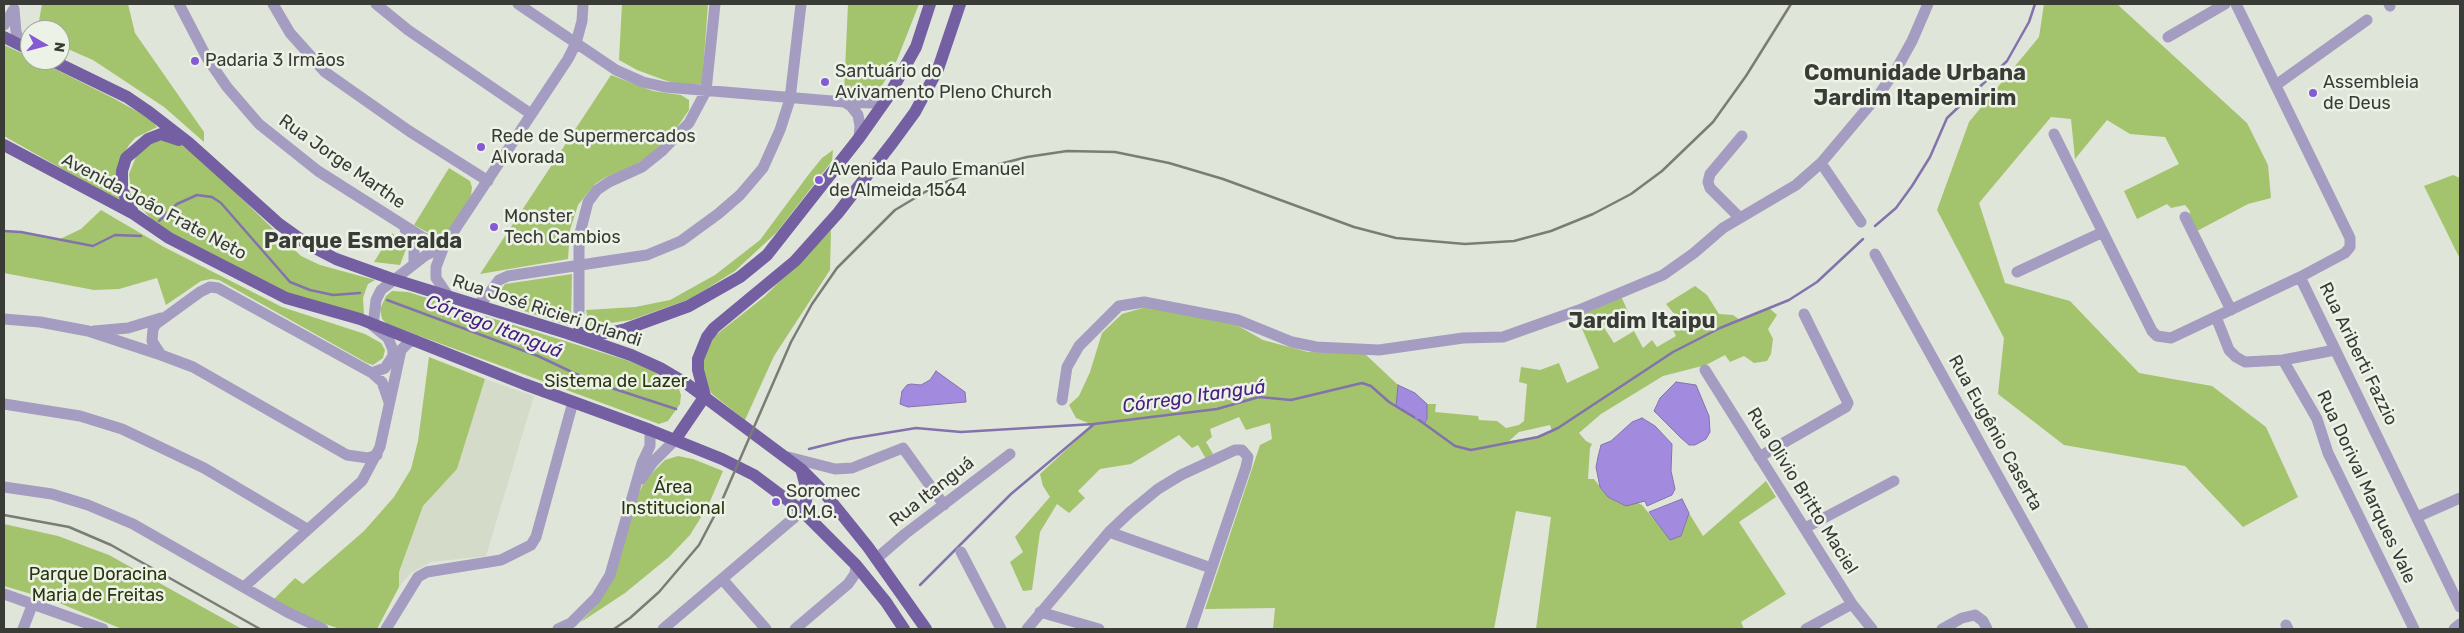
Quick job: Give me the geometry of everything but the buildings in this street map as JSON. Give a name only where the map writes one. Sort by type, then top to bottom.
[{"type":"main road","points":[[567,333],[609,332],[626,329],[689,306],[740,277],[766,255],[859,138],[888,97],[916,47],[930,4]]},
{"type":"main road","points":[[675,440],[704,396],[698,370],[698,359],[707,337],[714,328],[795,261],[838,213],[894,142],[915,112],[938,69],[960,4]]},
{"type":"main road","points":[[4,37],[20,45]]},
{"type":"main road","points":[[70,69],[127,97],[189,142],[279,224],[307,244],[336,259],[392,279]]},
{"type":"main road","points":[[134,214],[126,200],[122,187],[122,171],[126,158],[148,139],[162,134],[189,142]]},
{"type":"main road","name":"Avenida João Frate Neto","points":[[4,145],[134,214],[169,238],[286,298],[360,319],[373,326]]},
{"type":"main road","name":"Rua José Ricieri Orlandi","points":[[392,279],[567,333],[660,368],[687,384],[801,469],[822,490],[876,558],[926,629]]},
{"type":"main road","points":[[373,326],[415,340],[650,430],[754,475],[802,511],[856,565],[886,602],[904,629]]},
{"type":"main road","points":[[687,384],[691,395],[687,422]]},
{"type":"main road","points":[[650,430],[667,430],[687,422]]},
{"type":"main road","points":[[801,469],[807,491],[802,511]]},
{"type":"street","name":"Rua Jorge Marthe","points":[[178,4],[207,58],[227,87],[259,124],[318,171],[402,226],[426,240],[444,246]]},
{"type":"street","points":[[273,4],[290,33],[325,72],[488,182]]},
{"type":"street","points":[[376,4],[408,30],[531,114]]},
{"type":"street","points":[[518,4],[616,70],[643,82],[665,87],[790,99],[872,104],[888,97]]},
{"type":"street","points":[[449,297],[436,278],[436,267],[444,246],[568,59],[576,43],[582,21],[583,4]]},
{"type":"street","points":[[579,313],[579,237],[588,202],[597,190],[642,166],[662,151],[690,123],[706,91],[715,4]]},
{"type":"street","points":[[476,306],[484,300],[499,280],[508,276],[647,255],[681,241],[740,195],[763,168],[780,130],[790,99],[800,4]]},
{"type":"street","points":[[1062,400],[1067,367],[1079,346],[1119,306],[1144,302],[1238,320],[1292,342],[1321,348],[1379,350],[1462,338],[1503,337],[1579,310],[1663,275],[1694,254],[1723,228],[1796,185],[1821,163],[1880,93],[1893,74],[1912,41],[1928,4]]},
{"type":"street","points":[[2168,37],[2225,4]]},
{"type":"street","name":"Rua Ariberti Fazzio","points":[[2236,4],[2350,238],[2350,247],[2345,253],[2300,277],[2460,606]]},
{"type":"street","points":[[4,25],[14,6]]},
{"type":"street","points":[[14,6],[16,32],[20,38]]},
{"type":"street","points":[[2276,85],[2367,20]]},
{"type":"street","points":[[844,102],[851,106],[858,115],[860,126],[859,138]]},
{"type":"street","points":[[2054,134],[2152,331],[2157,336],[2171,338],[2300,277]]},
{"type":"street","points":[[1740,218],[1710,188],[1708,182],[1710,174],[1742,136]]},
{"type":"street","points":[[1821,163],[1862,222]]},
{"type":"street","points":[[2185,217],[2230,310]]},
{"type":"street","name":"Rua Jorge Marthe","points":[[402,226],[414,245],[414,264]]},
{"type":"street","points":[[2017,272],[2103,232]]},
{"type":"street","points":[[372,373],[385,368],[390,363],[393,350],[388,338],[373,326],[376,300],[381,290],[392,279],[444,246]]},
{"type":"street","name":"Rua Eugênio Caserta","points":[[1876,254],[2083,629]]},
{"type":"street","points":[[161,355],[152,340],[156,324],[163,317],[200,292],[210,287],[218,288],[372,373],[382,382],[389,402]]},
{"type":"street","points":[[1759,456],[1846,407],[1848,403],[1804,314]]},
{"type":"street","points":[[88,331],[128,328],[163,317]]},
{"type":"street","points":[[2216,317],[2229,350],[2245,362],[2284,360],[2335,350]]},
{"type":"street","points":[[4,319],[40,322],[88,331],[193,367],[347,455],[358,466],[362,481]]},
{"type":"street","points":[[245,586],[362,481],[377,455],[386,424],[389,402],[402,350],[408,343],[415,340]]},
{"type":"street","name":"Rua Dorival Marques Vale","points":[[2284,360],[2317,419],[2328,453],[2414,629]]},
{"type":"street","name":"Rua Olivio Britto Maciel","points":[[1705,370],[1852,604],[1872,629]]},
{"type":"street","points":[[386,629],[418,577],[427,572],[501,560],[531,545],[536,537],[573,402]]},
{"type":"street","points":[[4,404],[80,416],[122,429],[204,468],[307,529]]},
{"type":"street","points":[[558,629],[571,623],[596,598],[610,575],[642,463],[650,446],[650,430]]},
{"type":"street","points":[[628,514],[640,481],[653,462],[675,440]]},
{"type":"street","points":[[781,454],[834,469],[852,468],[903,448],[944,505]]},
{"type":"street","points":[[1027,629],[1109,532],[1158,489],[1182,475],[1235,450],[1246,452],[1248,457],[1246,467],[1191,629]]},
{"type":"street","name":"Rua Itanguá","points":[[876,558],[1010,454]]},
{"type":"street","points":[[347,455],[368,458],[377,455]]},
{"type":"street","points":[[1805,528],[1894,481]]},
{"type":"street","points":[[4,487],[52,494],[88,505],[133,524],[245,586],[287,612],[323,629]]},
{"type":"street","points":[[2417,517],[2460,498]]},
{"type":"street","points":[[663,629],[802,511]]},
{"type":"street","points":[[1109,532],[1211,568]]},
{"type":"street","points":[[961,552],[1001,629]]},
{"type":"street","points":[[795,629],[805,624],[848,584],[855,574],[856,565]]},
{"type":"street","points":[[723,580],[766,629]]},
{"type":"street","points":[[4,594],[103,629]]},
{"type":"street","points":[[23,629],[33,603]]},
{"type":"street","points":[[1806,629],[1852,604]]},
{"type":"street","points":[[1040,612],[1099,629]]},
{"type":"street","points":[[1942,629],[1962,618],[1975,615],[1983,621],[1987,629]]},
{"type":"street","points":[[2454,629],[2460,624]]},
{"type":"shaded area","points":[[936,371],[965,392],[966,402],[908,407],[900,404],[902,391],[907,385],[921,385],[930,380]]},
{"type":"shaded area","points":[[485,379],[534,396],[486,556],[431,562],[411,573],[399,587],[399,572],[423,506],[457,469]]},
{"type":"shaded area","points":[[1676,382],[1696,385],[1709,416],[1710,432],[1706,439],[1695,445],[1689,445],[1654,411],[1660,398]]},
{"type":"shaded area","points":[[1398,385],[1415,393],[1427,404],[1427,419],[1424,424],[1396,407]]},
{"type":"shaded area","points":[[1642,418],[1655,426],[1672,444],[1671,471],[1675,489],[1672,495],[1647,506],[1645,501],[1626,506],[1608,497],[1600,487],[1596,467],[1601,445],[1611,441],[1632,422]]},
{"type":"shaded area","points":[[1682,499],[1689,513],[1681,536],[1670,540],[1649,512]]},
{"type":"green space","points":[[42,4],[128,4],[135,33],[204,132],[204,142],[164,107],[93,60],[70,50],[70,20],[39,20]]},
{"type":"green space","points":[[622,4],[708,4],[702,84],[682,85],[664,80],[637,70],[619,60]]},
{"type":"green space","points":[[848,4],[919,4],[897,60],[877,94],[844,92]]},
{"type":"green space","points":[[2044,4],[2117,4],[2247,123],[2268,165],[2271,198],[2248,204],[2197,231],[2189,217],[2190,211],[2185,205],[2171,208],[2167,204],[2137,219],[2124,191],[2179,164],[2165,137],[2130,134],[2107,120],[2075,159],[2071,119],[2051,117],[1979,203],[2005,283],[2070,301],[2139,373],[2212,386],[2266,427],[2298,497],[2243,527],[2185,466],[2064,445],[1998,394],[2004,338],[1937,210],[1969,122],[2039,37]]},
{"type":"green space","points":[[4,45],[20,52],[20,70],[57,70],[149,118],[157,127],[135,138],[123,156],[118,189],[119,201],[4,136]]},
{"type":"green space","points":[[611,75],[653,91],[681,95],[689,100],[689,110],[669,139],[649,156],[628,169],[606,177],[595,184],[578,205],[570,230],[568,259],[480,274]]},
{"type":"green space","points":[[162,140],[180,144],[201,159],[301,256],[320,265],[375,280],[368,284],[363,298],[364,314],[325,305],[287,293],[172,234],[152,220],[136,202],[131,189],[129,174],[138,152],[145,145]]},
{"type":"green space","name":"Sistema de Lazer","points":[[833,150],[832,161],[777,232],[735,271],[690,299],[631,320],[589,326],[586,310],[635,307],[670,300],[715,275],[760,240],[809,174],[822,158]]},
{"type":"green space","points":[[449,168],[470,181],[472,187],[471,196],[449,231],[438,238],[414,225]]},
{"type":"green space","points":[[2453,175],[2460,178],[2460,259],[2424,186]]},
{"type":"green space","points":[[101,210],[164,247],[282,307],[365,334],[381,343],[385,350],[383,358],[373,365],[367,363],[219,280],[201,281],[166,305],[157,278],[119,289],[94,290],[4,273],[4,231],[21,232],[58,240],[81,229]]},
{"type":"green space","name":"Sistema de Lazer","points":[[831,230],[830,270],[774,356],[745,420],[712,394],[704,381],[702,356],[712,338],[764,297]]},
{"type":"green space","points":[[392,233],[404,243],[406,249],[400,265],[374,262]]},
{"type":"green space","points":[[572,274],[571,321],[569,326],[506,305],[500,301],[500,291],[505,284]]},
{"type":"green space","points":[[1695,286],[1707,295],[1719,314],[1733,315],[1740,320],[1769,308],[1777,315],[1768,329],[1773,339],[1771,354],[1767,361],[1754,363],[1744,356],[1730,362],[1725,355],[1706,365],[1663,376],[1601,414],[1579,433],[1586,441],[1592,444],[1590,448],[1588,479],[1594,479],[1608,497],[1626,506],[1636,502],[1642,505],[1670,539],[1681,536],[1689,513],[1703,536],[1766,481],[1776,497],[1739,522],[1786,594],[1741,622],[1744,629],[1536,629],[1551,517],[1516,511],[1494,629],[1273,629],[1275,608],[1205,609],[1260,445],[1272,439],[1270,423],[1246,430],[1239,417],[1210,429],[1212,437],[1206,442],[1213,454],[1206,459],[1198,445],[1192,448],[1179,435],[1131,464],[1100,469],[1078,491],[1085,498],[1069,513],[1057,504],[1040,532],[1032,590],[1023,591],[1010,562],[1023,552],[1015,537],[1050,497],[1043,486],[1040,474],[1093,425],[1076,418],[1069,405],[1079,396],[1090,372],[1102,333],[1122,314],[1146,307],[1235,324],[1263,340],[1308,352],[1364,353],[1398,385],[1397,407],[1424,424],[1427,419],[1427,404],[1436,404],[1435,412],[1478,416],[1479,420],[1497,421],[1506,428],[1519,425],[1524,421],[1527,384],[1519,382],[1521,367],[1540,370],[1559,363],[1567,383],[1599,368],[1577,317],[1621,296],[1628,312],[1603,326],[1614,343],[1634,331],[1643,348],[1652,340],[1657,347],[1676,336],[1669,322],[1675,315],[1666,304]],"holes":[[[1550,425],[1552,431],[1538,437],[1509,441],[1519,432]]]},
{"type":"green space","name":"Sistema de Lazer","points":[[392,291],[408,292],[629,361],[654,371],[679,389],[681,395],[680,404],[668,421],[659,424],[387,324],[382,319],[380,309],[386,296]]},
{"type":"green space","points":[[429,357],[485,379],[457,469],[423,506],[399,572],[399,587],[377,629],[340,629],[305,617],[273,600],[295,578],[303,584],[364,531],[394,497],[411,469],[418,441]]},
{"type":"green space","name":"Área Institucional","points":[[678,456],[693,459],[723,471],[708,506],[690,535],[669,557],[625,593],[581,622],[600,601],[635,501],[645,480],[665,460]]},
{"type":"green space","name":"Parque Doracina Maria de Freitas","points":[[4,524],[58,536],[109,555],[242,629],[122,629],[52,600],[4,586]]},
{"type":"waterway","name":"Córrego Itanguá","points":[[1875,226],[1896,208],[1912,186],[1930,157],[1947,118],[2007,61],[2029,22],[2035,4]]},
{"type":"waterway","name":"Córrego Itanguá","points":[[159,221],[177,204],[197,195],[212,197],[221,203],[290,282],[310,290],[333,295],[360,293]]},
{"type":"waterway","name":"Córrego Itanguá","points":[[4,231],[21,232],[93,246],[115,235],[141,236]]},
{"type":"waterway","name":"Córrego Itanguá","points":[[1419,420],[1455,446],[1471,450],[1538,437],[1558,428],[1673,352],[1720,328],[1789,300],[1817,282],[1863,239]]},
{"type":"waterway","name":"Córrego Itanguá","points":[[387,300],[538,356],[593,382],[676,409]]},
{"type":"waterway","name":"Córrego Itanguá","points":[[809,449],[849,439],[916,428],[961,432],[1094,424],[1217,409],[1259,397],[1291,400],[1362,383],[1371,386],[1389,402],[1414,417]]},
{"type":"waterway","points":[[920,585],[1011,494],[1093,425]]},
{"type":"railway","points":[[614,629],[630,618],[659,592],[699,545],[720,505],[791,342],[812,304],[837,268],[895,210],[930,189],[972,171],[1027,157],[1067,151],[1115,152],[1169,163],[1223,179],[1354,227],[1396,238],[1465,244],[1514,241],[1551,231],[1593,214],[1631,194],[1662,171],[1713,122],[1746,76],[1791,4]]},
{"type":"railway","points":[[4,515],[69,527],[111,545],[260,629]]},
{"type":"place","name":"Padaria 3 Irmãos","points":[[195,61]]},
{"type":"place","name":"Santuário do Avivamento Pleno Church","points":[[825,82]]},
{"type":"place","name":"Assembleia de Deus","points":[[2313,93]]},
{"type":"place","name":"Rede de Supermercados Alvorada","points":[[481,147]]},
{"type":"place","name":"Avenida Paulo Emanuel de Almeida 1564","points":[[819,180]]},
{"type":"place","name":"Monster Tech Cambios","points":[[494,227]]},
{"type":"place","name":"Soromec O.M.G.","points":[[776,502]]},
{"type":"district","name":"Comunidade Urbana Jardim Itapemirim","points":[[1915,86]]},
{"type":"district","name":"Parque Esmeralda","points":[[363,242]]},
{"type":"district","name":"Jardim Itaipu","points":[[1642,322]]}]
